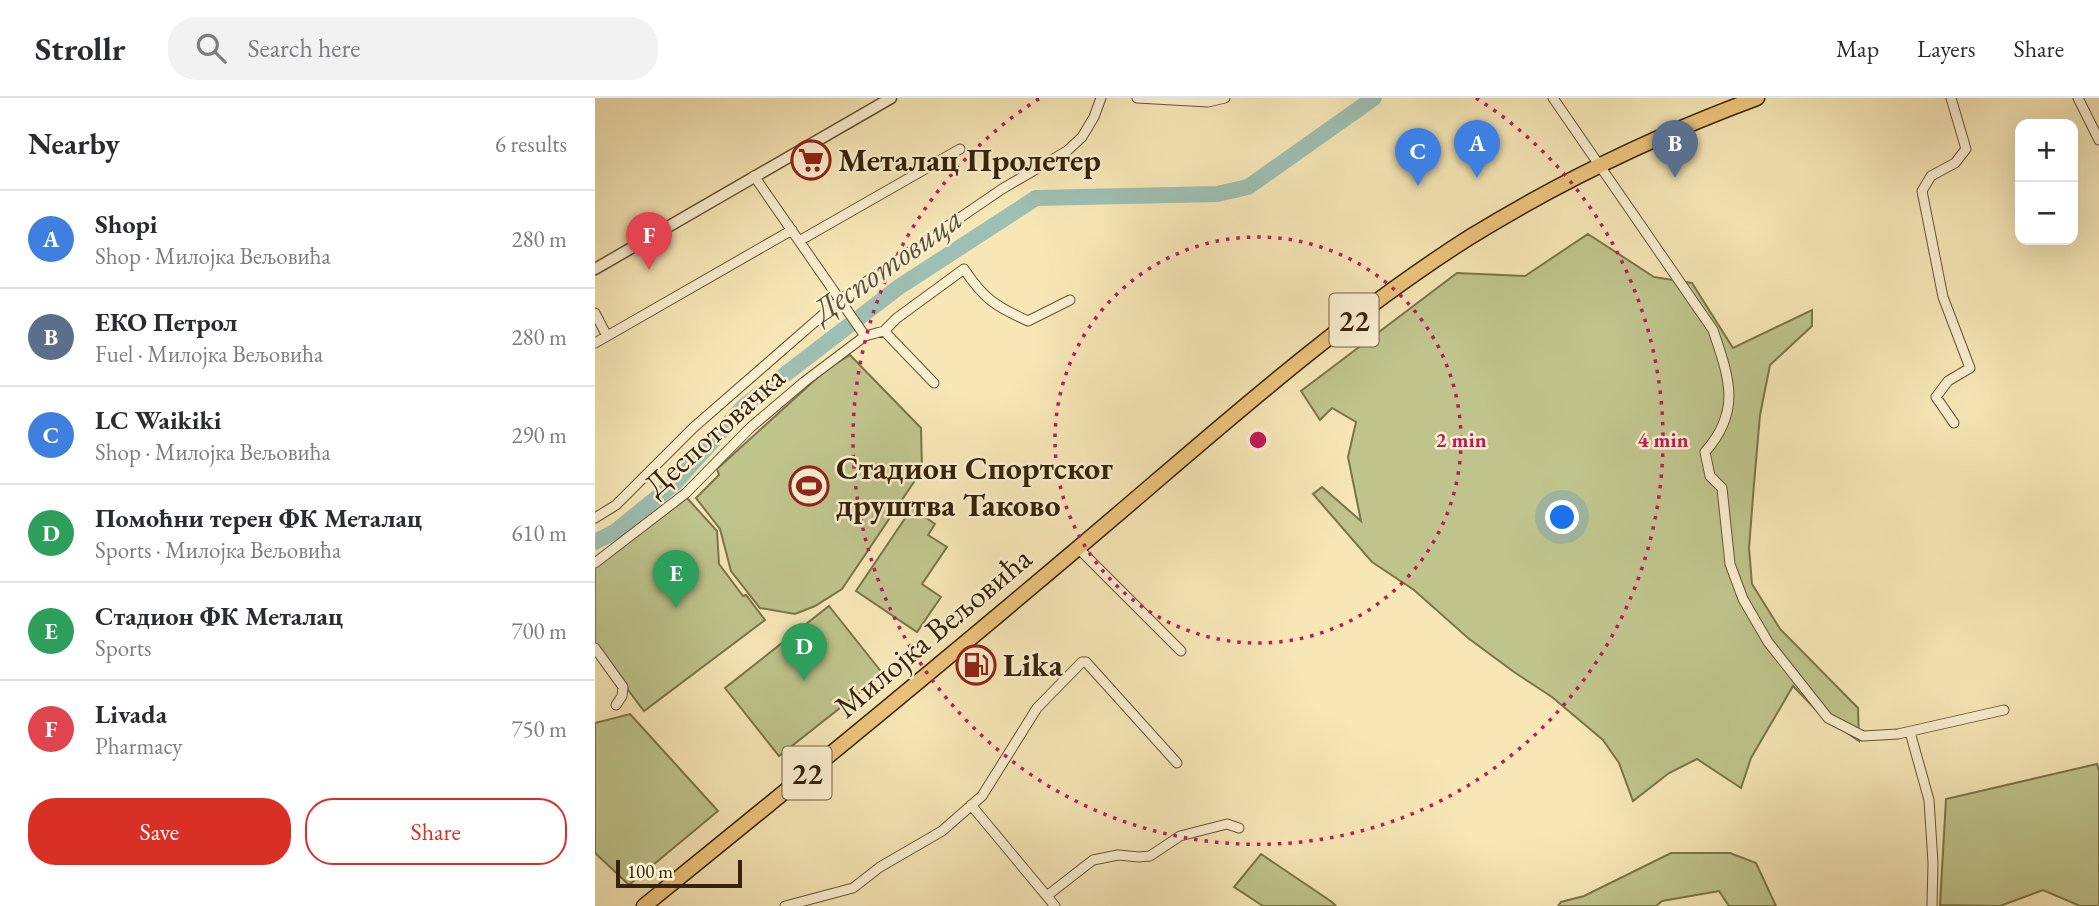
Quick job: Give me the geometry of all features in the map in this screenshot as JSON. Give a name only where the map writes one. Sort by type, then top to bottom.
[{"type":"main road","name":"Милојка Вељовића","points":[[644,906],[1286,373],[1372,307],[1471,237],[1599,165],[1683,127],[1757,98]]},
{"type":"street","points":[[595,269],[891,98]]},
{"type":"street","points":[[595,518],[615,505],[693,428],[844,303],[1002,189],[1067,151],[1082,137],[1101,98]]},
{"type":"street","points":[[1137,98],[1208,102],[1225,98]]},
{"type":"street","points":[[1553,98],[1713,330],[1728,375],[1730,408],[1717,438],[1705,452],[1710,476],[1722,488],[1730,564],[1743,599],[1767,642],[1828,718],[1863,736],[1910,732],[2004,710]]},
{"type":"street","points":[[1951,98],[1966,149],[1955,163],[1931,176],[1922,191],[1943,297],[1970,368],[1948,381],[1936,397],[1954,423]]},
{"type":"street","points":[[2078,98],[2099,140]]},
{"type":"street","points":[[799,241],[960,149]]},
{"type":"street","points":[[754,176],[863,333],[884,331],[897,317],[964,269],[981,293],[1006,311],[1028,321],[1070,300]]},
{"type":"street","points":[[595,343],[792,230]]},
{"type":"street","points":[[595,313],[607,336]]},
{"type":"street","points":[[884,331],[934,383]]},
{"type":"street","name":"Деспотовачка","points":[[595,563],[685,493],[751,427],[863,333]]},
{"type":"street","points":[[1078,548],[1181,651]]},
{"type":"street","points":[[595,648],[623,687],[622,696],[616,705]]},
{"type":"street","points":[[785,906],[853,888],[880,867],[941,831],[982,796],[1037,708],[1082,662],[1086,662],[1177,763]]},
{"type":"street","points":[[1910,732],[1929,800],[1933,863],[1932,906]]},
{"type":"street","points":[[971,805],[1055,906]]},
{"type":"street","points":[[1048,895],[1093,860],[1118,855],[1150,856],[1180,836],[1227,824],[1240,828]]},
{"type":"green space","points":[[1588,234],[1654,277],[1692,283],[1733,348],[1812,310],[1812,326],[1770,365],[1760,415],[1754,484],[1749,548],[1752,584],[1780,629],[1858,708],[1859,741],[1821,715],[1793,686],[1751,758],[1741,788],[1697,759],[1669,773],[1633,801],[1619,763],[1603,740],[1552,697],[1468,638],[1414,590],[1372,562],[1313,494],[1322,487],[1361,521],[1348,457],[1356,422],[1332,408],[1320,420],[1301,391],[1457,273],[1525,276]]},
{"type":"green space","name":"Стадион Спортског друштва Таково","points":[[850,355],[921,428],[922,470],[842,589],[815,606],[795,614],[760,608],[731,571],[720,529],[696,498],[719,475],[717,469],[827,369]]},
{"type":"green space","points":[[687,498],[717,531],[719,564],[765,620],[644,711],[595,646],[595,567]]},
{"type":"green space","points":[[912,508],[935,524],[928,535],[947,547],[922,584],[941,597],[917,632],[856,591]]},
{"type":"green space","points":[[829,606],[883,674],[779,756],[725,688]]},
{"type":"green space","points":[[630,714],[718,811],[629,885],[595,853],[595,723]]},
{"type":"green space","points":[[2097,764],[2099,906],[2080,906],[2043,890],[2000,906],[1940,905],[1946,799]]},
{"type":"green space","points":[[1671,853],[1730,853],[1756,863],[1776,906],[1729,906],[1719,891],[1662,901],[1656,906],[1558,906],[1561,902],[1584,896]]},
{"type":"green space","points":[[1261,854],[1336,906],[1263,906],[1234,887]]},
{"type":"waterway","name":"Деспотовица","points":[[595,542],[616,531],[675,483],[744,406],[899,287],[1036,198],[1217,194],[1248,187],[1374,98]]},
{"type":"place","name":"Металац Пролетер","points":[[811,160]]},
{"type":"place","name":"Shopi","points":[[1477,178]]},
{"type":"place","name":"ЕКО Петрол","points":[[1675,178]]},
{"type":"place","name":"LC Waikiki","points":[[1418,186]]},
{"type":"place","name":"Livada","points":[[649,270]]},
{"type":"place","name":"Стадион Спортског друштва Таково","points":[[809,486]]},
{"type":"place","name":"Стадион ФК Металац","points":[[676,608]]},
{"type":"place","name":"Lika","points":[[976,665]]},
{"type":"place","name":"Помоћни терен ФК Металац","points":[[804,681]]}]
